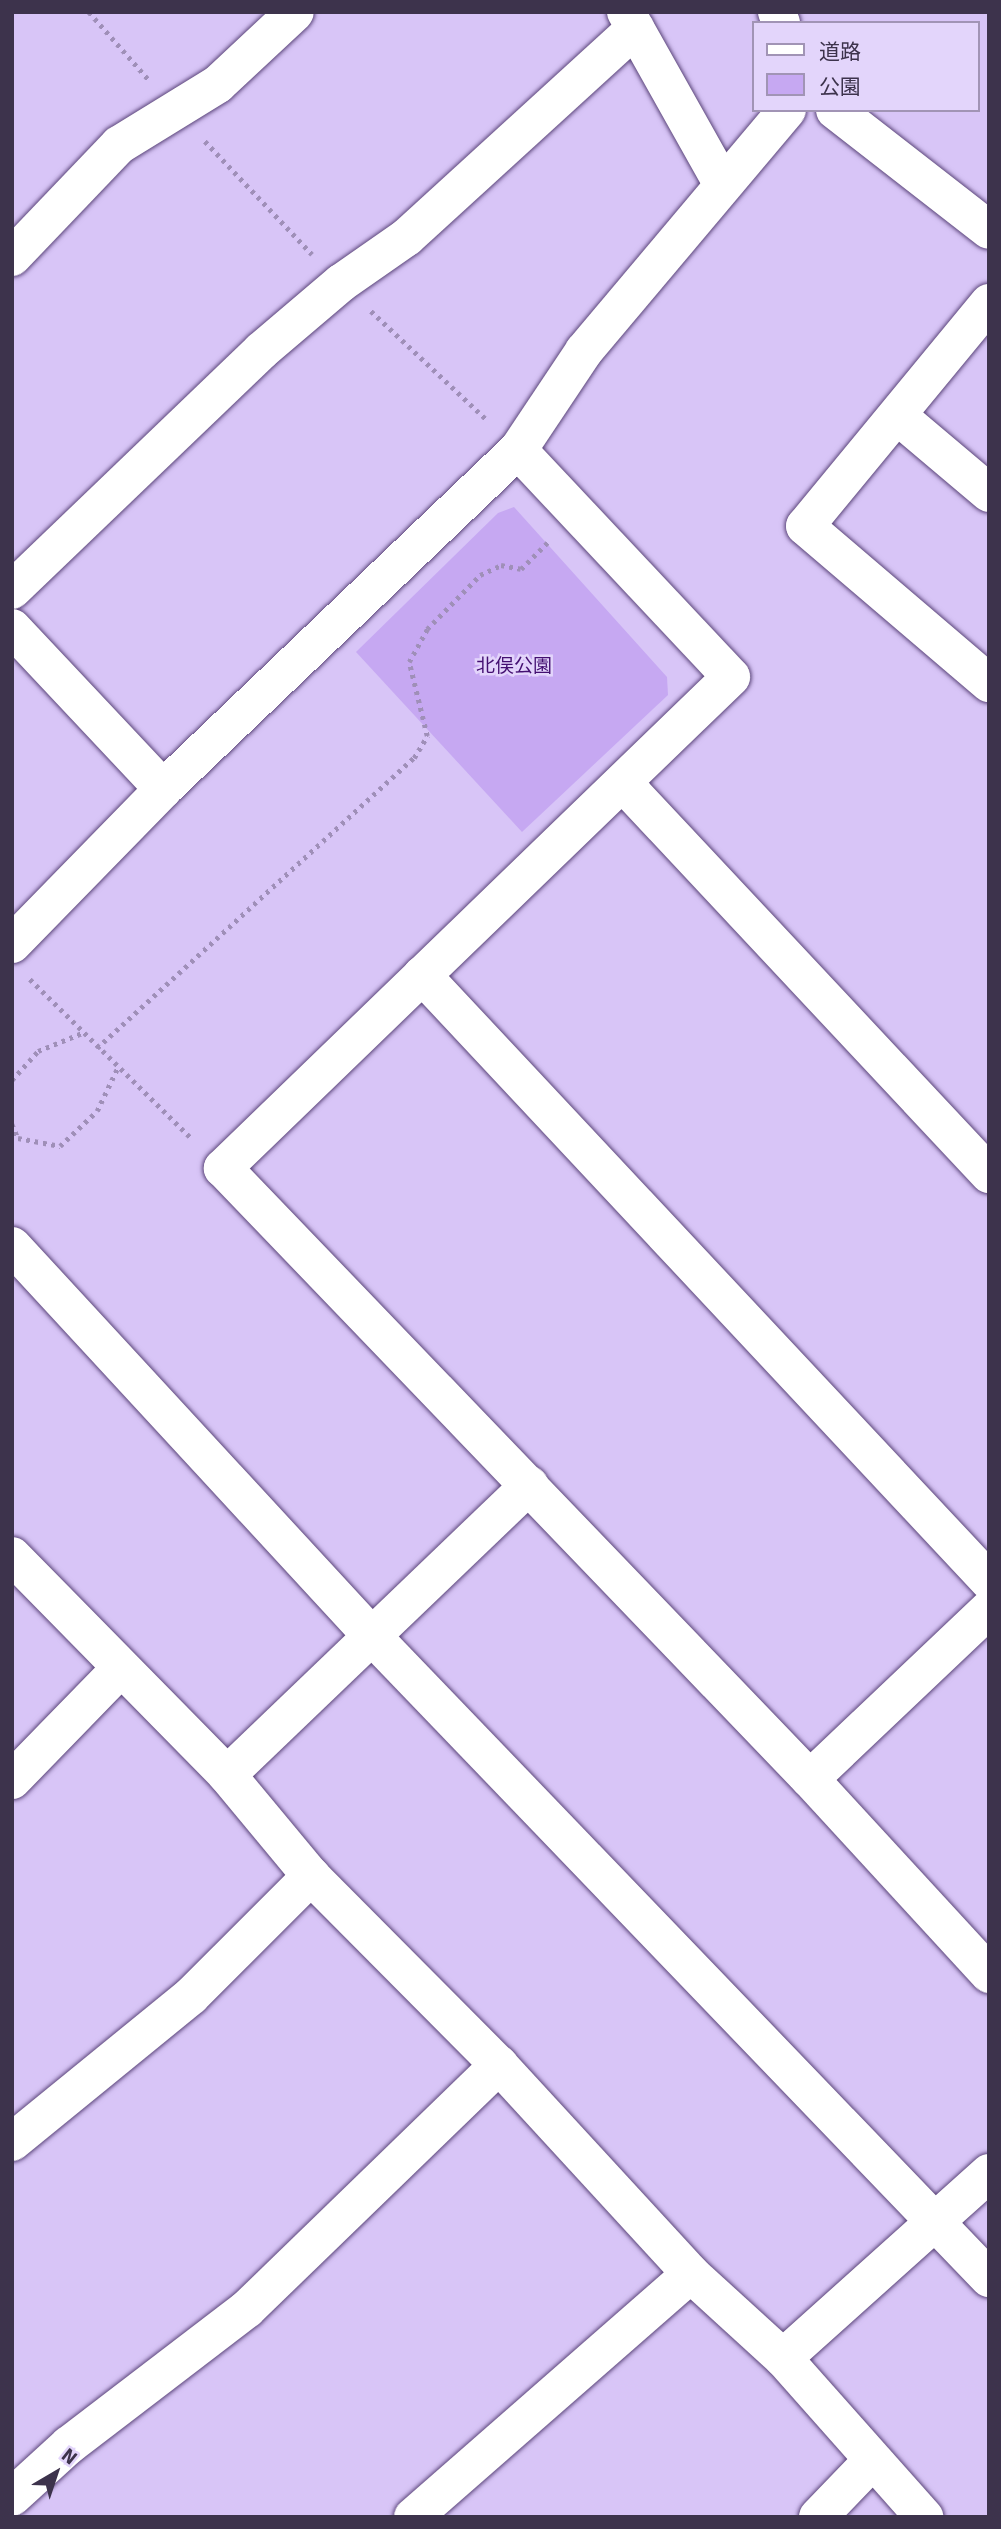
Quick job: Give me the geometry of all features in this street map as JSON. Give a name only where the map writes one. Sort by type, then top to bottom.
[{"type":"street","points":[[12,257],[119,145],[177,112],[218,84],[295,12]]},
{"type":"street","points":[[12,590],[261,351],[341,283],[407,236],[631,21],[722,183]]},
{"type":"street","points":[[17,957],[163,789],[518,450],[584,351],[722,183],[785,112]]},
{"type":"street","points":[[838,112],[989,230]]},
{"type":"street","points":[[989,303],[805,527],[989,683]]},
{"type":"street","points":[[898,416],[989,493]]},
{"type":"street","points":[[518,450],[731,677],[223,1168],[810,1779],[989,1974]]},
{"type":"street","points":[[12,628],[163,789]]},
{"type":"street","points":[[623,783],[989,1174]]},
{"type":"street","points":[[422,975],[989,1581]]},
{"type":"street","points":[[12,1246],[371,1635],[989,2278]]},
{"type":"street","points":[[227,1775],[529,1485]]},
{"type":"street","points":[[12,1556],[227,1775],[311,1876],[499,2065],[691,2274],[783,2358],[871,2462],[924,2517]]},
{"type":"street","points":[[810,1779],[989,1609]]},
{"type":"street","points":[[12,1780],[120,1669]]},
{"type":"street","points":[[12,2142],[191,1996],[311,1876]]},
{"type":"street","points":[[12,2497],[69,2445],[247,2309],[499,2065]]},
{"type":"street","points":[[783,2358],[989,2173]]},
{"type":"street","points":[[413,2517],[691,2274]]},
{"type":"street","points":[[818,2517],[871,2462]]},
{"type":"path","points":[[89,12],[177,112],[341,283],[518,450]]},
{"type":"path","points":[[97,1048],[414,758],[428,736],[409,662],[428,629],[481,575],[501,565],[521,569],[532,561]]},
{"type":"path","points":[[17,957],[82,1033],[117,1069],[223,1168]]},
{"type":"path","points":[[12,1080],[38,1051],[82,1033]]},
{"type":"path","points":[[12,1124],[18,1138],[60,1146],[97,1111],[117,1069]]},
{"type":"green space","name":"北俣公園","points":[[514,507],[667,677],[668,695],[522,832],[356,652],[498,513]]}]
